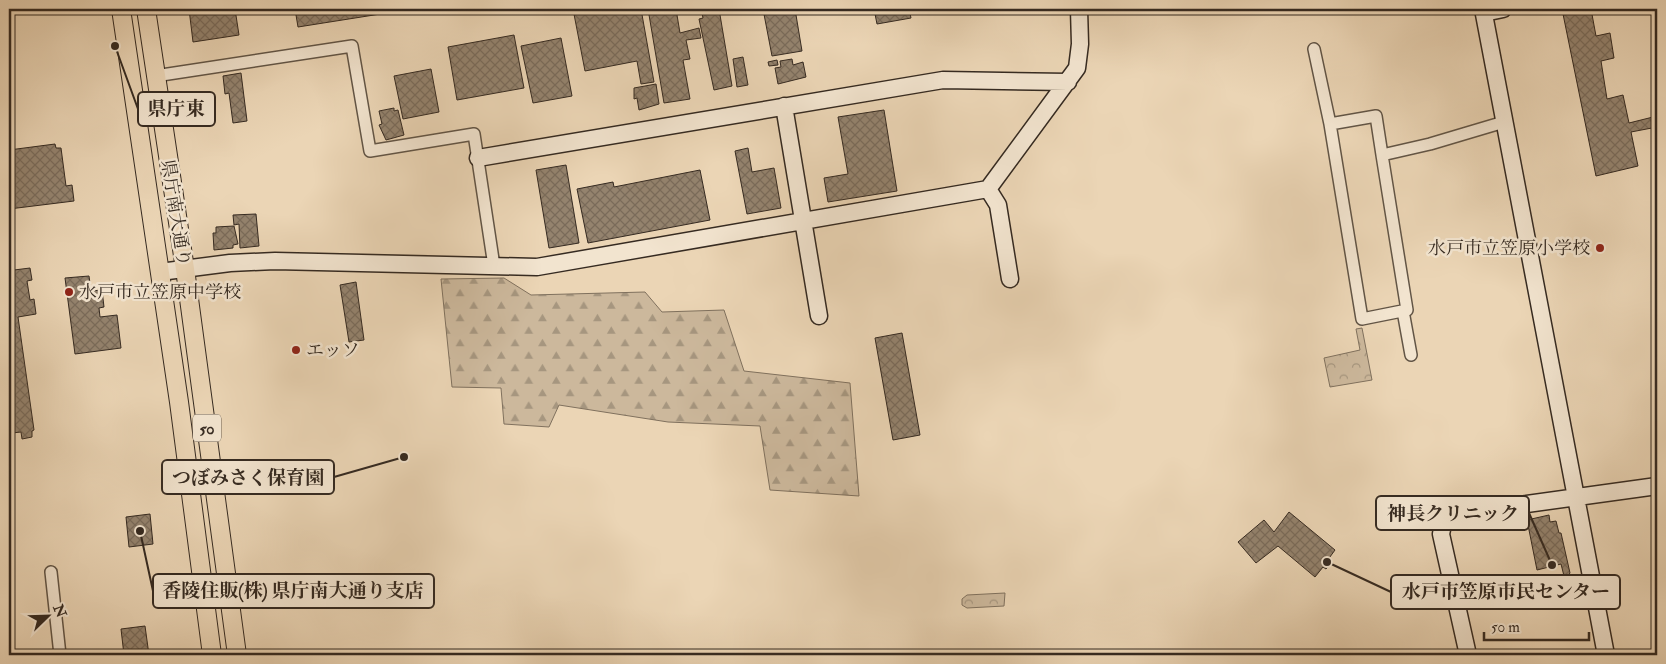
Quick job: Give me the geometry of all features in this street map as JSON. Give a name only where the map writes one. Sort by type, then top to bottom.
[{"type":"main road","name":"県庁南大通り","points":[[121,9],[160,272],[212,655]]},
{"type":"main road","name":"県庁南大通り","points":[[146,9],[185,269],[237,655]]},
{"type":"street","points":[[160,272],[230,263],[293,261],[537,267],[803,223],[988,189],[1077,68],[1080,57],[1079,9]]},
{"type":"street","points":[[1503,9],[1483,11],[1606,655]]},
{"type":"street","points":[[155,76],[352,46],[370,151],[474,134],[494,266]]},
{"type":"street","points":[[1314,49],[1330,124],[1362,319],[1407,310],[1376,116],[1330,124]]},
{"type":"street","points":[[478,158],[943,80],[1068,82]]},
{"type":"street","points":[[784,106],[819,316]]},
{"type":"street","points":[[1382,155],[1430,144],[1504,122]]},
{"type":"street","points":[[988,189],[998,205],[1010,280]]},
{"type":"street","points":[[1403,311],[1411,355]]},
{"type":"street","points":[[1468,655],[1441,534],[1444,520],[1455,514],[1657,486]]},
{"type":"street","points":[[51,572],[60,655]]},
{"type":"green space","points":[[504,278],[531,295],[645,292],[662,312],[724,310],[744,371],[850,383],[859,496],[770,490],[760,426],[668,422],[559,405],[549,427],[504,424],[501,388],[452,387],[441,279]]},
{"type":"green space","points":[[1362,328],[1372,380],[1330,387],[1324,358],[1360,350],[1356,329]]},
{"type":"green space","points":[[1005,593],[1004,606],[967,608],[962,605],[962,599],[967,595]]},
{"type":"building","points":[[189,9],[235,9],[239,35],[193,42]]},
{"type":"building","points":[[295,9],[412,9],[298,27]]},
{"type":"building","points":[[573,9],[641,9],[654,82],[641,84],[637,61],[585,71]]},
{"type":"building","points":[[648,9],[676,9],[680,33],[699,28],[701,38],[686,40],[690,59],[683,60],[690,99],[664,103]]},
{"type":"building","points":[[701,9],[719,9],[732,86],[714,90],[699,19],[703,18]]},
{"type":"building","points":[[763,9],[795,9],[802,51],[772,56]]},
{"type":"building","points":[[874,9],[909,9],[911,18],[877,24]]},
{"type":"building","points":[[1591,9],[1596,36],[1610,33],[1614,58],[1601,61],[1607,99],[1623,95],[1629,123],[1657,116],[1657,127],[1631,132],[1638,166],[1596,176],[1563,14]]},
{"type":"building","points":[[514,35],[524,88],[457,100],[448,47]]},
{"type":"building","points":[[561,38],[572,96],[533,103],[521,46]]},
{"type":"building","points":[[743,57],[748,85],[737,87],[733,59]]},
{"type":"building","points":[[792,59],[793,65],[803,62],[806,77],[778,84],[775,68],[781,67],[780,61]]},
{"type":"building","points":[[777,60],[778,65],[769,66],[768,62]]},
{"type":"building","points":[[431,69],[439,112],[403,119],[394,76]]},
{"type":"building","points":[[241,73],[247,121],[233,123],[229,93],[225,94],[223,76]]},
{"type":"building","points":[[656,84],[659,104],[639,110],[637,98],[634,99],[634,88]]},
{"type":"building","points":[[394,108],[394,111],[398,110],[404,135],[386,140],[379,125],[382,124],[379,111]]},
{"type":"building","points":[[884,110],[897,191],[828,202],[824,178],[848,174],[838,117]]},
{"type":"building","points":[[55,144],[56,148],[61,148],[66,186],[72,185],[74,201],[9,209],[9,150]]},
{"type":"building","points":[[748,148],[752,172],[774,168],[781,208],[747,214],[735,151]]},
{"type":"building","points":[[566,165],[579,243],[549,248],[536,170]]},
{"type":"building","points":[[700,170],[710,220],[588,243],[577,189],[613,182],[614,187]]},
{"type":"building","points":[[256,214],[259,246],[240,248],[239,224],[234,225],[233,215]]},
{"type":"building","points":[[234,226],[238,244],[233,245],[233,248],[214,250],[213,233],[216,233],[216,227]]},
{"type":"building","points":[[9,247],[14,270],[30,268],[32,280],[27,281],[30,300],[34,299],[36,314],[18,317],[34,430],[32,431],[32,437],[22,439],[21,432],[12,433],[9,410]]},
{"type":"building","points":[[89,276],[91,291],[102,290],[104,307],[99,308],[100,317],[117,315],[121,348],[75,354],[65,278]]},
{"type":"building","points":[[356,282],[364,340],[349,342],[340,285]]},
{"type":"building","points":[[902,333],[920,435],[893,440],[875,338]]},
{"type":"building","points":[[1289,512],[1335,550],[1327,561],[1330,564],[1326,569],[1323,567],[1315,577],[1278,546],[1256,563],[1238,542],[1264,520],[1274,532]]},
{"type":"building","points":[[150,514],[153,544],[129,547],[126,517]]},
{"type":"building","points":[[1549,515],[1550,522],[1556,521],[1559,533],[1561,533],[1570,573],[1567,577],[1564,576],[1561,564],[1537,570],[1527,520]]},
{"type":"building","points":[[145,626],[149,655],[124,655],[121,629]]},
{"type":"place","name":"県庁東","points":[[115,46]]},
{"type":"place","name":"水戸市立笠原小学校","points":[[1600,248]]},
{"type":"place","name":"水戸市立笠原中学校","points":[[69,292]]},
{"type":"place","name":"エッソ","points":[[296,350]]},
{"type":"place","name":"つぼみさく保育園","points":[[404,457]]},
{"type":"place","name":"香陵住販(株) 県庁南大通り支店","points":[[140,531]]},
{"type":"place","name":"水戸市笠原市民センター","points":[[1327,562]]},
{"type":"place","name":"神長クリニック","points":[[1552,565]]}]
